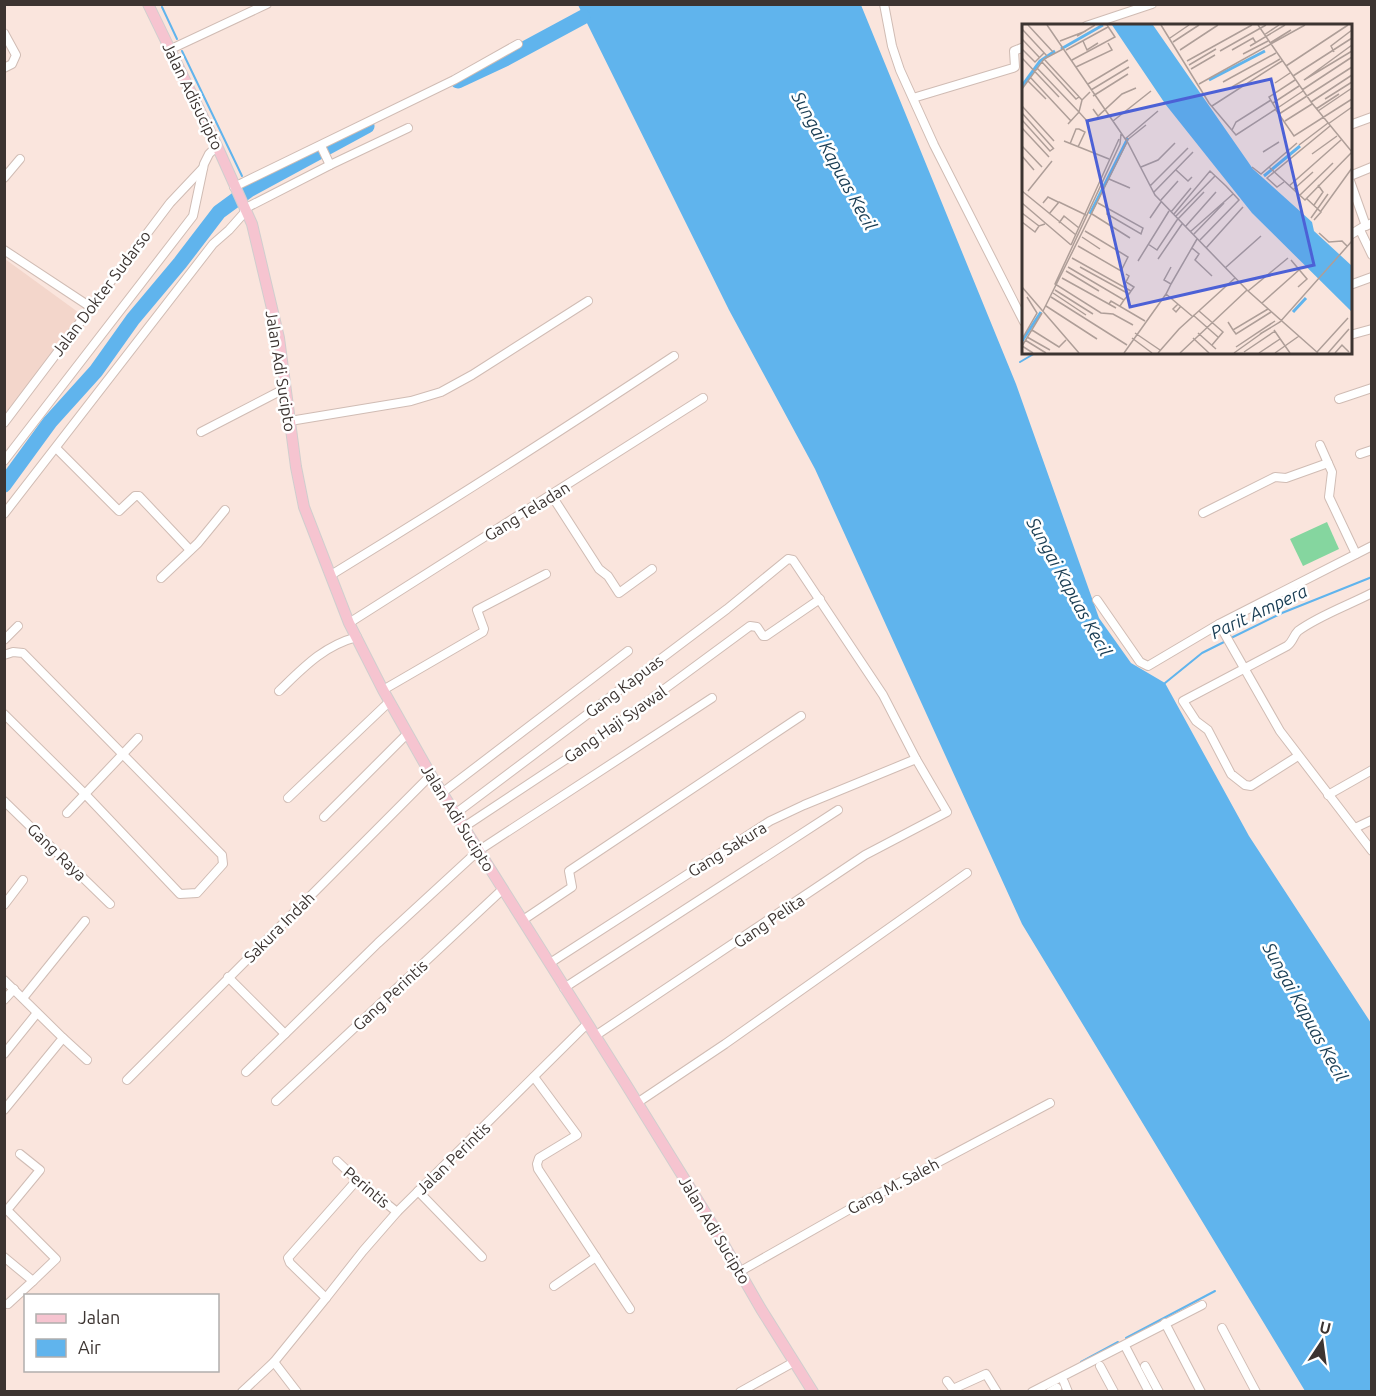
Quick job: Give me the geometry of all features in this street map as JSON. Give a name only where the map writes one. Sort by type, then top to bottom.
[{"type":"main road","name":"Jalan Adisucipto","points":[[148,4],[218,146],[240,199]]},
{"type":"main road","name":"Jalan Adi Sucipto","points":[[240,199],[252,224],[279,338],[296,467],[304,507],[349,623],[389,702],[431,775],[586,1024],[638,1103],[813,1392]]},
{"type":"street","points":[[171,49],[267,4]]},
{"type":"street","points":[[884,4],[895,56],[913,98],[942,162],[1022,320]]},
{"type":"street","points":[[1092,24],[1152,4]]},
{"type":"street","points":[[4,33],[16,56],[12,64],[4,68]]},
{"type":"street","points":[[230,230],[240,199],[321,146],[454,80],[518,44]]},
{"type":"street","points":[[913,98],[1013,68],[1015,67],[1014,51],[1022,47]]},
{"type":"street","points":[[1352,124],[1371,117]]},
{"type":"street","points":[[240,199],[408,128]]},
{"type":"street","points":[[4,460],[193,216],[206,158],[218,146]]},
{"type":"street","points":[[321,146],[328,161]]},
{"type":"street","points":[[4,178],[20,159]]},
{"type":"street","points":[[1352,175],[1371,167]]},
{"type":"street","name":"Jalan Dokter Sudarso","points":[[4,423],[170,203],[203,168]]},
{"type":"street","points":[[1352,187],[1366,226],[1371,255]]},
{"type":"street","points":[[4,514],[57,449],[213,244],[230,230],[252,224]]},
{"type":"street","points":[[1352,234],[1366,226]]},
{"type":"street","points":[[4,250],[92,308]]},
{"type":"street","points":[[1352,284],[1371,278]]},
{"type":"street","points":[[1014,303],[1022,299]]},
{"type":"street","points":[[290,421],[411,401],[441,392],[472,375],[588,301]]},
{"type":"street","points":[[1352,335],[1371,329]]},
{"type":"street","points":[[331,574],[476,485],[674,356]]},
{"type":"street","points":[[201,432],[286,388]]},
{"type":"street","points":[[1339,399],[1371,388]]},
{"type":"street","name":"Gang Teladan","points":[[349,623],[703,398]]},
{"type":"street","points":[[1320,445],[1333,478],[1329,497],[1356,554]]},
{"type":"street","points":[[57,449],[119,511],[135,496],[139,496],[190,550]]},
{"type":"street","points":[[1360,454],[1371,450]]},
{"type":"street","points":[[1203,513],[1275,477],[1286,478],[1328,463]]},
{"type":"street","points":[[552,496],[598,569],[608,576],[619,593],[652,568]]},
{"type":"street","points":[[161,578],[203,538],[225,510]]},
{"type":"street","points":[[1097,600],[1140,662],[1144,665],[1152,664],[1219,624],[1371,546]]},
{"type":"street","name":"Gang Kapuas","points":[[455,814],[727,609],[788,559],[793,560],[820,599]]},
{"type":"street","points":[[383,690],[483,633],[484,629],[477,610],[546,574]]},
{"type":"street","points":[[1298,756],[1251,786],[1245,785],[1231,774],[1208,730],[1196,721],[1184,701],[1287,646],[1294,636],[1308,625],[1371,593]]},
{"type":"street","points":[[820,599],[883,695],[916,759]]},
{"type":"street","name":"Gang Haji Syawal","points":[[464,827],[598,738],[750,626],[757,627],[762,635],[766,636],[820,599]]},
{"type":"street","points":[[1219,624],[1266,709],[1298,756],[1371,851]]},
{"type":"street","points":[[4,639],[18,626]]},
{"type":"street","points":[[279,691],[309,661],[322,652],[357,637]]},
{"type":"street","points":[[442,793],[628,651]]},
{"type":"street","points":[[4,655],[13,652],[23,653],[222,855],[223,864],[196,893],[180,894],[85,794],[4,714]]},
{"type":"street","points":[[246,1072],[378,943],[478,851],[712,698]]},
{"type":"street","points":[[288,798],[389,702]]},
{"type":"street","points":[[523,920],[572,886],[569,871],[801,716]]},
{"type":"street","points":[[324,817],[407,734]]},
{"type":"street","points":[[67,813],[138,738]]},
{"type":"street","name":"Gang Pelita","points":[[595,1036],[859,859],[947,813],[916,759]]},
{"type":"street","name":"Gang Sakura","points":[[550,963],[770,821],[916,759]]},
{"type":"street","points":[[1328,795],[1371,770]]},
{"type":"street","name":"Sakura Indah","points":[[127,1080],[431,775]]},
{"type":"street","name":"Gang Raya","points":[[4,801],[110,904]]},
{"type":"street","points":[[564,988],[838,810]]},
{"type":"street","points":[[1355,828],[1371,820]]},
{"type":"street","points":[[638,1103],[967,873]]},
{"type":"street","points":[[4,905],[23,880]]},
{"type":"street","name":"Gang Perintis","points":[[276,1101],[503,889]]},
{"type":"street","points":[[23,998],[85,921]]},
{"type":"street","points":[[228,977],[285,1034]]},
{"type":"street","points":[[4,980],[87,1060]]},
{"type":"street","points":[[4,1000],[14,989]]},
{"type":"street","points":[[4,1054],[37,1013]]},
{"type":"street","name":"Jalan Perintis","points":[[242,1392],[274,1362],[397,1212],[586,1024]]},
{"type":"street","points":[[4,1110],[63,1038]]},
{"type":"street","points":[[534,1077],[577,1135],[539,1158],[538,1169],[630,1309]]},
{"type":"street","name":"Gang M. Saleh","points":[[739,1272],[850,1209],[1050,1103]]},
{"type":"street","points":[[6,1304],[29,1279],[56,1259],[7,1210],[40,1170],[20,1154]]},
{"type":"street","name":"Perintis","points":[[337,1161],[397,1212]]},
{"type":"street","points":[[326,1298],[290,1263],[288,1258],[357,1180]]},
{"type":"street","points":[[418,1191],[482,1257]]},
{"type":"street","points":[[4,1257],[29,1279]]},
{"type":"street","points":[[554,1286],[596,1257]]},
{"type":"street","points":[[1032,1392],[1202,1305]]},
{"type":"street","points":[[1165,1323],[1201,1392]]},
{"type":"street","points":[[1222,1329],[1256,1392]]},
{"type":"street","points":[[1125,1346],[1149,1392]]},
{"type":"street","points":[[274,1362],[297,1392]]},
{"type":"street","points":[[740,1392],[794,1362]]},
{"type":"street","points":[[1101,1366],[1114,1392]]},
{"type":"street","points":[[1145,1366],[1159,1392]]},
{"type":"street","points":[[947,1381],[954,1390],[986,1374],[997,1392]]},
{"type":"street","points":[[1057,1387],[1068,1392]]},
{"type":"shaded area","points":[[5,259],[82,315],[5,418]]},
{"type":"green space","points":[[1327,522],[1339,549],[1303,566],[1290,539]]},
{"type":"water","name":"Sungai Kapuas Kecil","points":[[578,5],[861,5],[1016,384],[1099,618],[1131,663],[1165,683],[1249,836],[1371,1023],[1371,1391],[1305,1391],[1022,924],[815,469],[729,310]]},
{"type":"waterway","points":[[162,7],[177,39]]},
{"type":"waterway","points":[[458,81],[507,58],[583,17]]},
{"type":"waterway","points":[[182,51],[242,176]]},
{"type":"waterway","points":[[4,485],[50,422],[96,371],[133,319],[219,212],[249,190],[367,126]]},
{"type":"waterway","points":[[1020,362],[1034,354]]},
{"type":"waterway","name":"Parit Ampera","points":[[1231,638],[1282,613],[1372,577]]},
{"type":"waterway","name":"Parit Ampera","points":[[1165,683],[1202,653],[1226,641]]},
{"type":"waterway","points":[[1126,1338],[1215,1291]]},
{"type":"waterway","points":[[1081,1362],[1118,1342]]},
{"type":"waterway","points":[[1026,1392],[1031,1389]]}]
